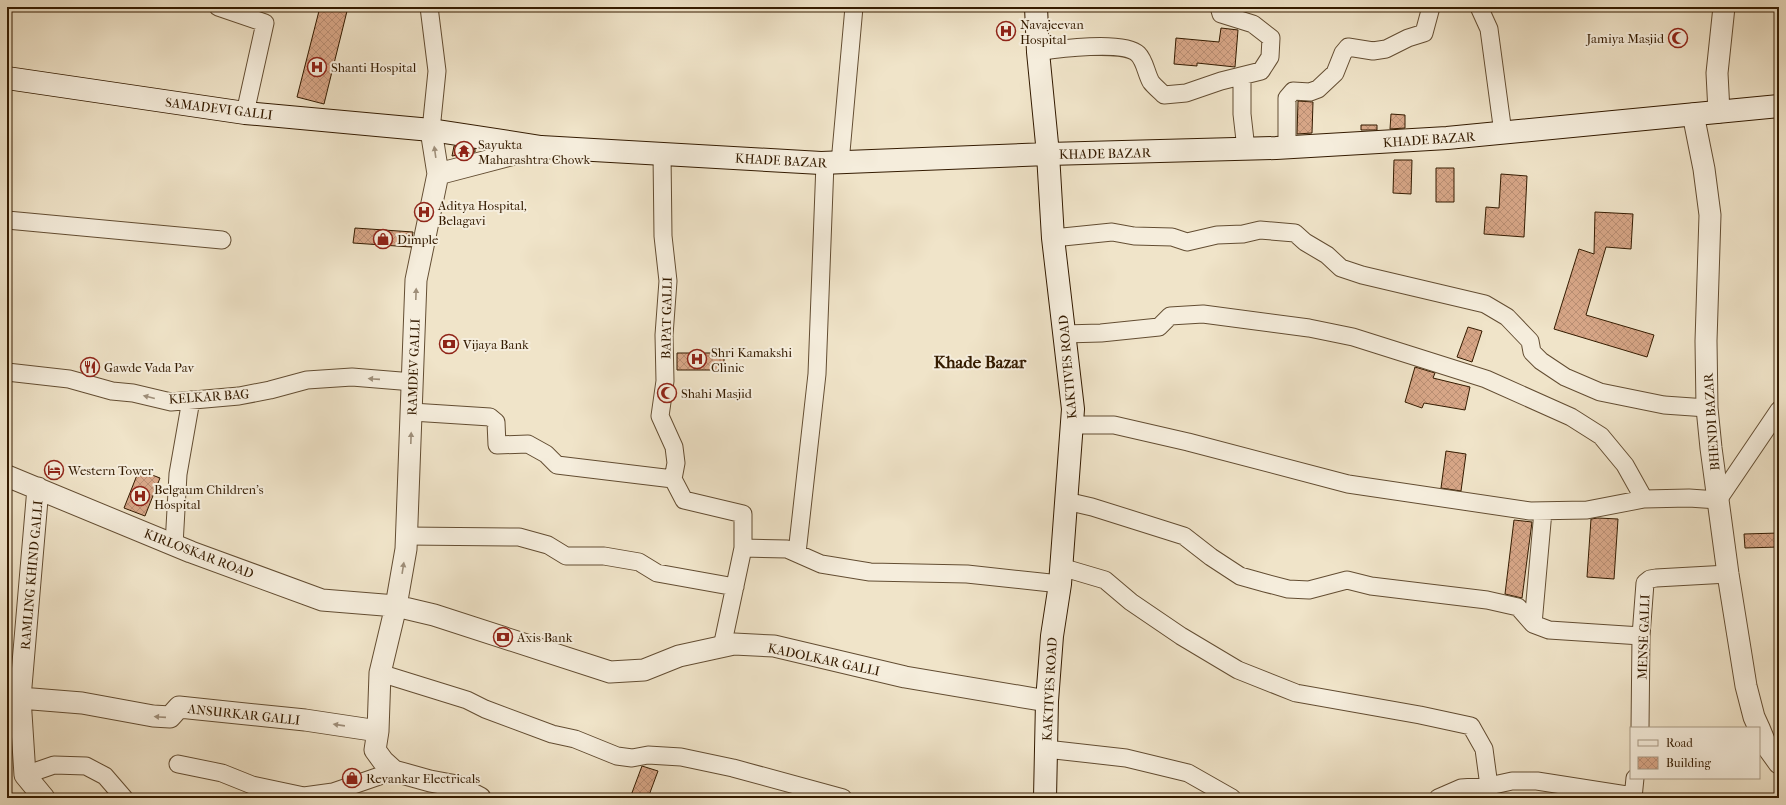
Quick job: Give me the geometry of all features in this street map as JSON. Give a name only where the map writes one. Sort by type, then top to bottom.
[{"type":"main road","name":"KAKTIVES ROAD","points":[[1036,7],[1038,52],[1048,154],[1053,238],[1073,409],[1060,576],[1052,636],[1047,701],[1045,798]]},
{"type":"main road","name":"SAMADEVI GALLI","points":[[7,78],[245,112],[431,130]]},
{"type":"main road","name":"KHADE BAZAR","points":[[431,130],[541,147],[832,163],[1048,154],[1287,148],[1447,138],[1779,106]]},
{"type":"street","points":[[218,7],[265,23],[245,112]]},
{"type":"street","points":[[429,7],[437,71],[431,130]]},
{"type":"street","points":[[797,553],[817,374],[832,163],[854,7]]},
{"type":"street","points":[[1038,52],[1065,47],[1093,46],[1127,49],[1138,53],[1151,82],[1164,94],[1186,93],[1261,71],[1270,57],[1271,38],[1253,24],[1221,14],[1219,7]]},
{"type":"street","points":[[1287,148],[1287,98],[1293,92],[1310,92],[1318,89],[1335,73],[1343,53],[1348,47],[1373,51],[1386,49],[1408,38],[1424,33],[1431,7]]},
{"type":"street","points":[[1479,7],[1489,29],[1503,133]]},
{"type":"street","points":[[1719,112],[1717,73],[1724,7]]},
{"type":"street","points":[[1242,76],[1242,114],[1246,149]]},
{"type":"street","name":"BHENDI BAZAR","points":[[1693,114],[1704,168],[1710,215],[1706,341],[1707,408],[1711,448],[1728,574],[1746,686],[1754,717],[1759,727]]},
{"type":"street","name":"RAMDEV GALLI","points":[[394,771],[383,761],[375,750],[378,731],[380,673],[396,606],[406,536],[416,280],[438,174],[431,130]]},
{"type":"street","points":[[438,174],[541,147]]},
{"type":"street","name":"BAPAT GALLI","points":[[662,154],[663,236],[668,281],[664,335],[665,381],[660,416],[674,447],[676,463],[673,478]]},
{"type":"street","points":[[7,220],[222,240]]},
{"type":"street","points":[[1053,238],[1112,232],[1134,236],[1172,237],[1188,242],[1199,238],[1244,234],[1260,230],[1294,233],[1305,242],[1327,255],[1341,268],[1362,276],[1484,304],[1507,317],[1530,341],[1532,352],[1541,362],[1564,377],[1600,392],[1664,405],[1707,408]]},
{"type":"street","points":[[1064,334],[1101,333],[1160,327],[1170,316],[1203,314],[1309,328],[1353,337],[1486,379],[1571,417],[1602,436],[1625,464],[1644,499]]},
{"type":"street","name":"KELKAR BAG","points":[[7,372],[69,379],[112,391],[133,393],[172,402],[239,396],[270,390],[307,380],[352,377],[413,382]]},
{"type":"street","points":[[174,544],[178,474],[191,400]]},
{"type":"street","points":[[1072,425],[1114,425],[1188,442],[1348,484],[1530,511],[1544,511],[1587,510],[1644,499],[1689,498],[1718,500],[1779,410]]},
{"type":"street","points":[[412,412],[490,417],[496,422],[496,445],[528,444],[546,454],[557,465],[673,478],[684,500],[743,514],[743,548],[722,647]]},
{"type":"street","name":"KIRLOSKAR ROAD","points":[[7,476],[174,544],[322,600],[396,606]]},
{"type":"street","name":"RAMLING KHIND GALLI","points":[[25,775],[20,698],[38,488]]},
{"type":"street","points":[[1066,500],[1184,536],[1211,557],[1240,576],[1288,589],[1309,590],[1347,580],[1372,586],[1487,600],[1518,607],[1533,624],[1549,630],[1641,636]]},
{"type":"street","points":[[1533,624],[1544,511]]},
{"type":"street","points":[[406,536],[519,537],[548,545],[566,556],[604,556],[639,562],[657,573],[735,587]]},
{"type":"street","points":[[743,548],[787,549],[821,564],[870,572],[1060,576],[1105,580],[1131,602],[1187,640],[1238,670],[1296,693],[1420,715],[1471,726],[1484,749],[1489,786]]},
{"type":"street","name":"MENSE GALLI","points":[[1640,727],[1641,636],[1645,583],[1650,579],[1728,574]]},
{"type":"street","name":"KADOLKAR GALLI","points":[[396,606],[434,615],[610,672],[644,670],[680,656],[734,644],[774,646],[905,677],[1047,701]]},
{"type":"street","points":[[380,673],[467,700],[485,709],[552,734],[575,739],[616,756],[632,758],[648,755],[681,757],[733,768],[843,798]]},
{"type":"street","name":"ANSURKAR GALLI","points":[[20,698],[82,703],[153,716],[170,717],[179,707],[305,720],[378,731]]},
{"type":"street","name":"BHENDI BAZAR","points":[[1760,730],[1766,744],[1779,763]]},
{"type":"street","points":[[1046,749],[1126,758],[1188,773],[1232,798]]},
{"type":"street","points":[[178,764],[222,773],[252,785],[304,796],[333,792],[394,771],[430,781],[457,786],[480,798]]},
{"type":"street","points":[[44,798],[25,775],[54,765],[86,766],[105,776],[124,798]]},
{"type":"street","points":[[1438,798],[1461,788],[1489,786],[1512,782],[1537,781],[1582,793],[1633,797],[1635,779]]},
{"type":"building","points":[[320,7],[348,7],[324,104],[297,97]]},
{"type":"building","points":[[1221,28],[1238,30],[1235,67],[1197,63],[1197,66],[1174,64],[1176,38],[1219,42]]},
{"type":"building","points":[[1298,101],[1313,102],[1312,133],[1297,134]]},
{"type":"building","points":[[1391,114],[1405,115],[1405,128],[1390,129]]},
{"type":"building","points":[[1361,125],[1377,125],[1377,130],[1361,130]]},
{"type":"building","points":[[454,146],[475,149],[475,152],[452,156]]},
{"type":"building","points":[[1394,160],[1412,160],[1411,194],[1393,193]]},
{"type":"building","points":[[1436,168],[1454,168],[1454,202],[1436,202]]},
{"type":"building","points":[[1501,174],[1527,176],[1524,237],[1484,234],[1486,207],[1499,208]]},
{"type":"building","points":[[1595,212],[1633,214],[1631,249],[1606,247],[1586,315],[1654,335],[1647,357],[1554,329],[1579,249],[1594,254]]},
{"type":"building","name":"Dimple","points":[[355,228],[413,232],[411,247],[353,243]]},
{"type":"building","points":[[1468,327],[1482,331],[1472,362],[1457,357]]},
{"type":"building","points":[[677,353],[724,353],[724,370],[677,370]]},
{"type":"building","points":[[1415,367],[1435,373],[1433,378],[1470,387],[1465,410],[1424,403],[1422,408],[1405,402]]},
{"type":"building","points":[[1446,451],[1466,454],[1461,491],[1441,488]]},
{"type":"building","points":[[139,470],[160,478],[145,516],[124,508]]},
{"type":"building","points":[[1591,519],[1618,519],[1614,579],[1587,577]]},
{"type":"building","points":[[1514,520],[1532,522],[1522,598],[1505,594]]},
{"type":"building","points":[[1779,533],[1779,547],[1745,548],[1744,534]]},
{"type":"building","points":[[642,766],[658,771],[648,798],[630,798]]},
{"type":"place","name":"Navajeevan Hospital","points":[[1006,31]]},
{"type":"place","name":"Jamiya Masjid","points":[[1678,38]]},
{"type":"place","name":"Shanti Hospital","points":[[317,67]]},
{"type":"place","name":"Sayukta Maharashtra Chowk","points":[[464,151]]},
{"type":"place","name":"Aditya Hospital, Belagavi","points":[[424,212]]},
{"type":"place","name":"Dimple","points":[[383,239]]},
{"type":"place","name":"Vijaya Bank","points":[[449,344]]},
{"type":"place","name":"Shri Kamakshi Clinic","points":[[697,359]]},
{"type":"place","name":"Gawde Vada Pav","points":[[90,367]]},
{"type":"place","name":"Shahi Masjid","points":[[667,393]]},
{"type":"place","name":"Western Tower","points":[[54,470]]},
{"type":"place","name":"Belgaum Children's Hospital","points":[[140,496]]},
{"type":"place","name":"Axis Bank","points":[[503,637]]},
{"type":"place","name":"Revankar Electricals","points":[[352,778]]},
{"type":"district","name":"Khade Bazar","points":[[980,362]]}]
